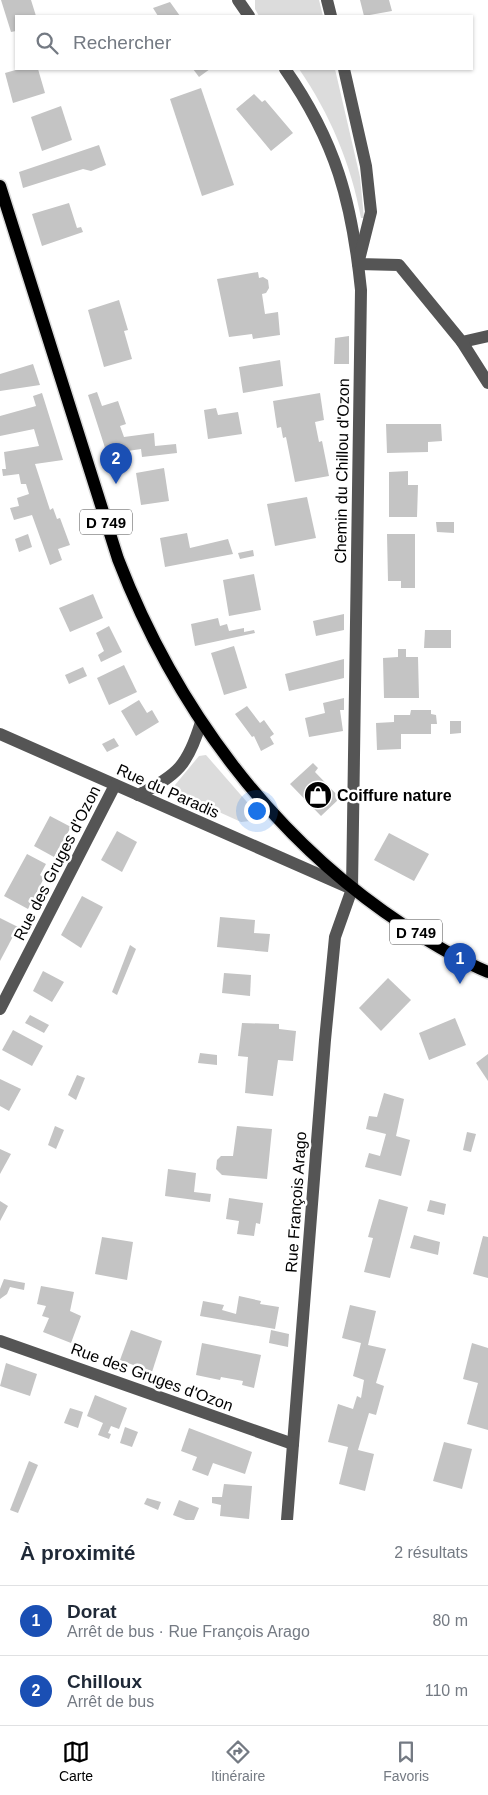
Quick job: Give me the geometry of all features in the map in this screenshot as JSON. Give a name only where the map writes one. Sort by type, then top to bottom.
[{"type":"main road","name":"D 749","points":[[0,186],[121,567],[134,601],[157,646],[201,722],[236,770],[282,823],[352,889],[422,937],[488,972]]},
{"type":"street","points":[[238,0],[248,15]]},
{"type":"street","points":[[327,0],[331,15]]},
{"type":"street","name":"Chemin du Chillou d'Ozon","points":[[286,70],[326,137],[342,182],[355,232],[358,264],[360,290],[359,464],[352,889]]},
{"type":"street","points":[[344,70],[366,166],[371,212],[358,264],[399,265],[462,342],[488,383]]},
{"type":"street","points":[[462,342],[488,336]]},
{"type":"street","points":[[138,795],[170,778],[181,767],[191,754],[201,722]]},
{"type":"street","name":"Rue du Paradis","points":[[0,734],[352,889]]},
{"type":"street","name":"Rue des Gruges d'Ozon","points":[[0,1009],[116,786]]},
{"type":"street","name":"Rue François Arago","points":[[287,1520],[333,955],[335,936],[352,889]]},
{"type":"street","name":"Rue des Gruges d'Ozon","points":[[0,1340],[293,1444]]},
{"type":"shaded area","points":[[255,0],[319,0],[323,15],[258,15],[255,9]]},
{"type":"shaded area","points":[[300,70],[335,70],[360,177],[364,218],[361,218],[357,198],[338,140]]},
{"type":"shaded area","points":[[206,755],[253,809],[254,814],[250,821],[241,822],[175,792],[175,785],[199,756]]},
{"type":"building","points":[[1,0],[31,0],[36,15],[15,15],[15,31],[11,32]]},
{"type":"building","points":[[360,0],[389,0],[392,11],[364,15]]},
{"type":"building","points":[[170,2],[179,15],[157,15],[153,8]]},
{"type":"building","points":[[16,70],[38,70],[45,93],[13,103],[5,73]]},
{"type":"building","points":[[194,70],[209,70],[199,77]]},
{"type":"building","points":[[201,88],[234,185],[202,196],[170,99]]},
{"type":"building","points":[[254,94],[262,102],[265,100],[293,133],[271,151],[236,109]]},
{"type":"building","points":[[61,106],[72,140],[42,151],[31,117]]},
{"type":"building","points":[[99,145],[106,165],[91,171],[83,169],[23,188],[19,172]]},
{"type":"building","points":[[69,203],[77,228],[81,227],[83,232],[42,246],[32,214]]},
{"type":"building","points":[[258,272],[259,278],[263,277],[268,280],[269,288],[266,293],[262,294],[265,314],[278,312],[280,335],[253,339],[252,334],[229,337],[217,279]]},
{"type":"building","points":[[119,300],[128,330],[124,331],[132,359],[104,367],[88,310]]},
{"type":"building","points":[[349,336],[349,364],[334,364],[335,338]]},
{"type":"building","points":[[280,360],[283,386],[243,393],[239,367]]},
{"type":"building","points":[[33,364],[40,385],[0,391],[0,374]]},
{"type":"building","points":[[97,392],[102,406],[118,401],[126,424],[120,426],[124,437],[154,433],[155,446],[176,444],[177,453],[142,457],[141,449],[107,454],[88,395]]},
{"type":"building","points":[[42,393],[63,460],[35,464],[50,510],[53,508],[57,519],[60,518],[70,545],[58,549],[62,560],[50,565],[32,515],[14,520],[10,508],[19,506],[17,498],[29,494],[26,484],[21,484],[19,474],[3,476],[2,469],[6,469],[4,452],[39,446],[34,429],[0,436],[0,416],[36,406],[33,396]]},
{"type":"building","points":[[320,393],[324,420],[315,422],[319,442],[322,441],[329,476],[295,482],[286,437],[283,438],[281,427],[277,428],[273,401]]},
{"type":"building","points":[[216,408],[218,415],[238,412],[242,434],[208,439],[204,410]]},
{"type":"building","points":[[386,424],[441,424],[442,441],[428,442],[428,452],[387,453]]},
{"type":"building","points":[[164,468],[169,501],[141,505],[136,473]]},
{"type":"building","points":[[408,471],[408,485],[418,485],[417,517],[389,517],[389,472]]},
{"type":"building","points":[[307,497],[316,538],[275,546],[267,504]]},
{"type":"building","points":[[436,522],[454,522],[454,533],[437,532]]},
{"type":"building","points":[[187,533],[190,548],[228,539],[233,554],[165,567],[160,538]]},
{"type":"building","points":[[28,534],[32,547],[19,552],[15,539]]},
{"type":"building","points":[[387,534],[415,534],[415,588],[401,588],[401,581],[388,581]]},
{"type":"building","points":[[253,550],[254,556],[240,559],[238,553]]},
{"type":"building","points":[[254,574],[261,610],[229,616],[223,580]]},
{"type":"building","points":[[93,594],[103,618],[70,632],[59,608]]},
{"type":"building","points":[[344,614],[344,630],[316,636],[313,621]]},
{"type":"building","points":[[218,618],[220,626],[227,624],[229,631],[244,628],[244,632],[254,630],[255,633],[195,646],[191,624]]},
{"type":"building","points":[[109,626],[122,652],[101,662],[98,655],[104,651],[96,633]]},
{"type":"building","points":[[425,630],[451,630],[451,648],[424,648]]},
{"type":"building","points":[[234,646],[247,688],[224,695],[211,653]]},
{"type":"building","points":[[398,649],[406,649],[406,657],[418,657],[419,698],[384,698],[383,658],[398,657]]},
{"type":"building","points":[[344,659],[344,678],[289,691],[285,674]]},
{"type":"building","points":[[124,665],[137,692],[109,705],[97,678]]},
{"type":"building","points":[[83,667],[87,676],[69,684],[65,675]]},
{"type":"building","points":[[344,698],[344,710],[340,710],[343,731],[309,737],[305,718],[325,713],[323,703]]},
{"type":"building","points":[[139,700],[147,713],[152,710],[159,722],[136,736],[121,711]]},
{"type":"building","points":[[247,706],[260,723],[264,720],[274,734],[270,737],[274,744],[261,751],[254,736],[252,737],[235,714]]},
{"type":"building","points":[[411,710],[431,710],[431,714],[436,715],[437,724],[431,724],[431,734],[401,734],[401,749],[377,750],[376,723],[394,722],[394,715],[410,715]]},
{"type":"building","points":[[450,721],[461,721],[461,733],[450,734]]},
{"type":"building","points":[[114,738],[119,746],[107,752],[102,744]]},
{"type":"building","points":[[313,763],[318,768],[315,772],[340,798],[321,816],[290,784]]},
{"type":"building","points":[[50,816],[71,827],[54,857],[34,846]]},
{"type":"building","points":[[117,831],[137,842],[122,872],[101,860]]},
{"type":"building","points":[[389,833],[429,854],[414,881],[374,860]]},
{"type":"building","points":[[27,854],[46,864],[40,875],[44,878],[28,909],[4,896]]},
{"type":"building","points":[[82,896],[103,907],[81,948],[61,935]]},
{"type":"building","points":[[220,917],[255,920],[254,933],[270,934],[268,952],[217,947]]},
{"type":"building","points":[[0,918],[18,927],[0,961]]},
{"type":"building","points":[[130,945],[136,949],[117,995],[112,992]]},
{"type":"building","points":[[43,971],[64,982],[52,1002],[33,991]]},
{"type":"building","points":[[224,973],[251,975],[250,996],[222,993]]},
{"type":"building","points":[[388,978],[411,1000],[381,1031],[359,1008]]},
{"type":"building","points":[[30,1015],[49,1025],[44,1033],[25,1023]]},
{"type":"building","points":[[455,1018],[466,1045],[429,1060],[419,1033]]},
{"type":"building","points":[[242,1023],[279,1024],[279,1029],[296,1031],[293,1061],[278,1060],[273,1096],[245,1093],[248,1057],[238,1056]]},
{"type":"building","points":[[13,1030],[43,1046],[32,1066],[2,1050]]},
{"type":"building","points":[[200,1053],[217,1055],[217,1065],[198,1063]]},
{"type":"building","points":[[488,1054],[488,1081],[476,1063]]},
{"type":"building","points":[[77,1075],[85,1078],[76,1100],[68,1095]]},
{"type":"building","points":[[0,1079],[21,1089],[9,1111],[0,1106]]},
{"type":"building","points":[[384,1093],[404,1099],[396,1136],[410,1140],[401,1176],[365,1167],[369,1153],[380,1156],[386,1134],[366,1129],[369,1116],[377,1117]]},
{"type":"building","points":[[55,1126],[64,1130],[56,1149],[48,1145]]},
{"type":"building","points":[[237,1126],[272,1129],[267,1179],[222,1175],[216,1169],[217,1160],[221,1156],[233,1156]]},
{"type":"building","points":[[467,1132],[476,1134],[471,1152],[463,1150]]},
{"type":"building","points":[[0,1149],[11,1154],[0,1174]]},
{"type":"building","points":[[168,1169],[196,1173],[194,1192],[211,1194],[210,1202],[165,1196]]},
{"type":"building","points":[[229,1198],[263,1203],[260,1224],[256,1223],[254,1236],[237,1234],[239,1221],[226,1219]]},
{"type":"building","points":[[379,1199],[408,1207],[390,1278],[364,1272],[373,1238],[368,1237]]},
{"type":"building","points":[[430,1200],[446,1204],[444,1215],[427,1211]]},
{"type":"building","points":[[0,1201],[8,1206],[0,1221]]},
{"type":"building","points":[[414,1235],[440,1242],[438,1255],[410,1248]]},
{"type":"building","points":[[483,1236],[488,1237],[488,1278],[473,1274]]},
{"type":"building","points":[[102,1237],[133,1242],[127,1280],[95,1274]]},
{"type":"building","points":[[4,1279],[25,1283],[24,1290],[10,1287],[7,1294],[0,1299],[0,1289]]},
{"type":"building","points":[[41,1286],[74,1292],[70,1311],[81,1316],[71,1343],[43,1332],[49,1318],[42,1316],[46,1306],[37,1304]]},
{"type":"building","points":[[239,1296],[261,1301],[260,1304],[279,1307],[275,1329],[200,1316],[203,1301],[224,1305],[222,1310],[236,1314]]},
{"type":"building","points":[[350,1305],[376,1311],[368,1345],[386,1349],[376,1383],[384,1386],[376,1415],[369,1413],[358,1450],[374,1454],[365,1491],[339,1484],[348,1447],[328,1442],[338,1404],[353,1409],[357,1396],[361,1398],[364,1380],[353,1376],[361,1343],[342,1338]]},
{"type":"building","points":[[131,1330],[162,1341],[152,1372],[120,1360]]},
{"type":"building","points":[[271,1330],[289,1334],[288,1347],[269,1343]]},
{"type":"building","points":[[202,1343],[261,1355],[254,1388],[242,1385],[243,1381],[221,1377],[220,1380],[196,1375]]},
{"type":"building","points":[[472,1343],[488,1348],[488,1430],[467,1424],[478,1383],[463,1379]]},
{"type":"building","points":[[6,1363],[37,1374],[30,1396],[0,1386]]},
{"type":"building","points":[[95,1395],[127,1408],[119,1429],[111,1426],[108,1433],[111,1434],[109,1439],[98,1435],[103,1423],[87,1416]]},
{"type":"building","points":[[70,1408],[83,1412],[78,1428],[64,1423]]},
{"type":"building","points":[[125,1427],[138,1432],[132,1447],[120,1443]]},
{"type":"building","points":[[189,1428],[252,1452],[245,1474],[213,1463],[208,1476],[192,1470],[197,1457],[181,1451]]},
{"type":"building","points":[[444,1442],[472,1449],[462,1489],[433,1481]]},
{"type":"building","points":[[29,1461],[38,1465],[18,1513],[10,1510]]},
{"type":"building","points":[[224,1484],[252,1486],[249,1519],[220,1516],[221,1505],[212,1503],[212,1497],[222,1497]]},
{"type":"building","points":[[147,1498],[161,1502],[158,1510],[144,1504]]},
{"type":"building","points":[[179,1500],[199,1508],[194,1520],[186,1520],[173,1515]]},
{"type":"place","name":"Chilloux","points":[[116,484]]},
{"type":"place","name":"Coiffure nature","points":[[318,795]]},
{"type":"place","name":"Dorat","points":[[460,984]]}]
